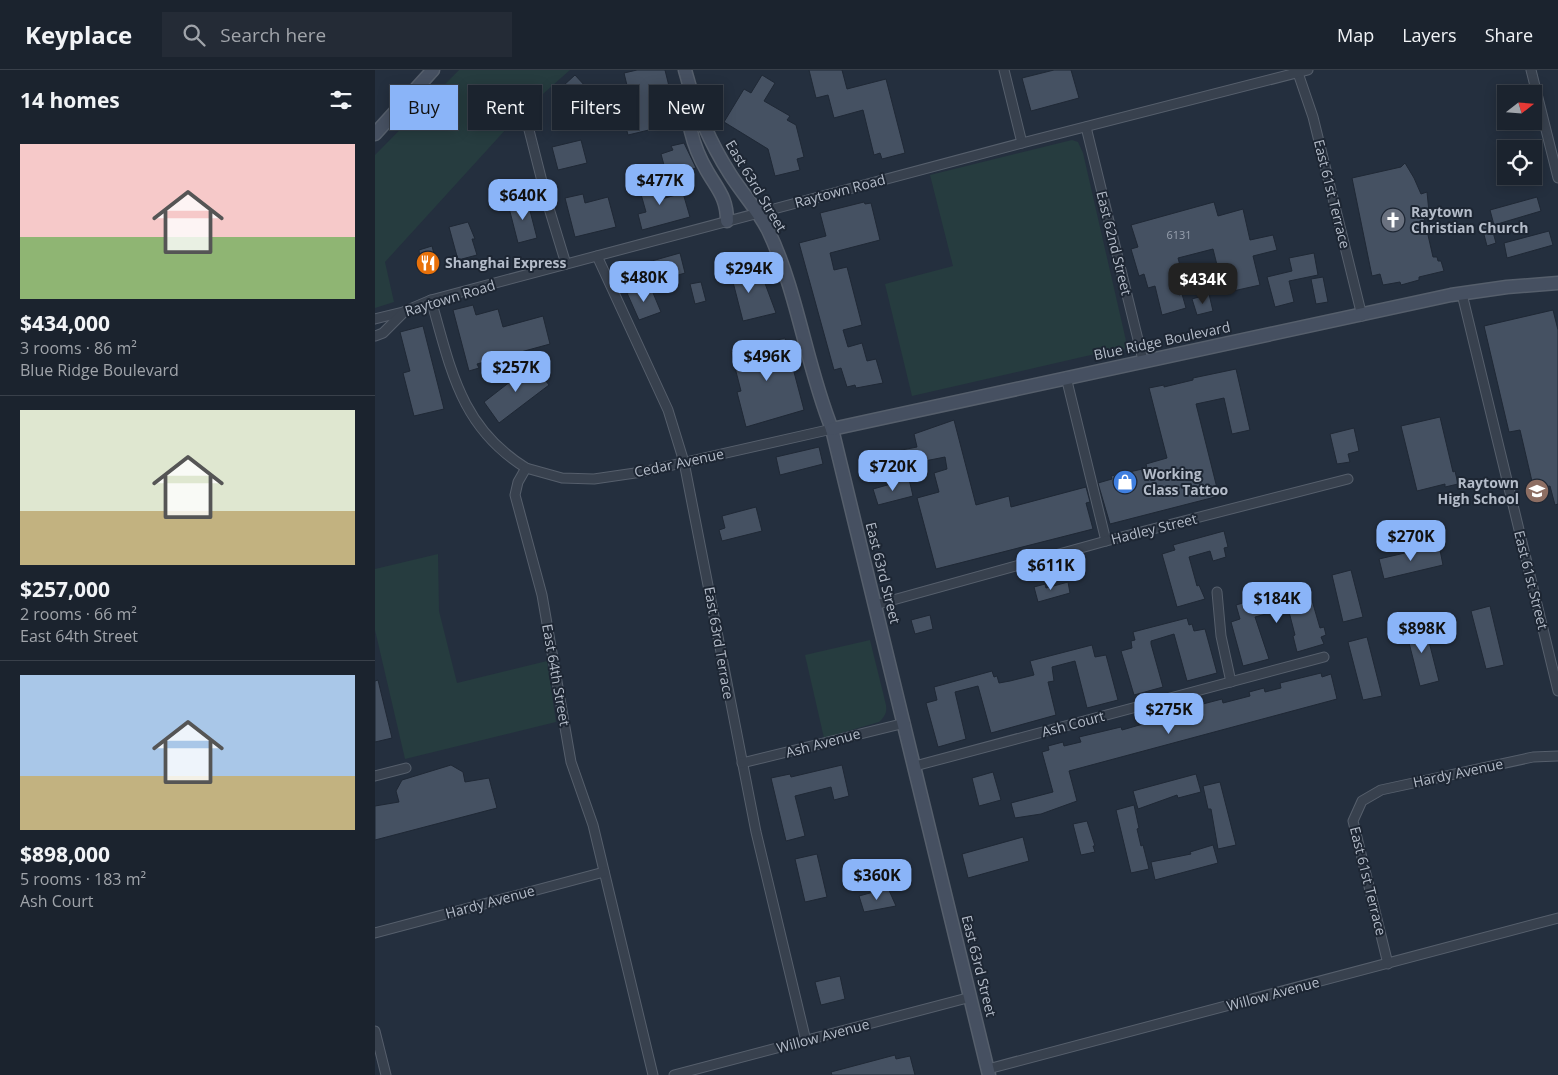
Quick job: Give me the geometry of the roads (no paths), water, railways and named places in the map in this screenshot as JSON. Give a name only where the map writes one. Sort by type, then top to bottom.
[{"type":"street","points":[[375,134],[433,70]]},
{"type":"street","name":"East 63rd Street","points":[[685,70],[689,85]]},
{"type":"street","points":[[1004,70],[1022,143]]},
{"type":"street","points":[[1531,70],[1554,144],[1558,178]]},
{"type":"street","name":"Raytown Road","points":[[375,318],[403,312],[431,300],[757,213],[1303,71]]},
{"type":"street","name":"East 61st Terrace","points":[[1303,71],[1362,316]]},
{"type":"street","name":"East 62nd Street","points":[[1086,127],[1143,360]]},
{"type":"street","points":[[529,130],[548,205],[566,264]]},
{"type":"street","points":[[691,130],[707,171],[727,207],[727,221]]},
{"type":"street","name":"East 63rd Street","points":[[705,130],[730,174],[767,229],[785,276],[823,405],[832,429],[989,1072]]},
{"type":"street","name":"East 63rd Terrace","points":[[597,256],[668,410],[684,462],[742,763],[806,1041]]},
{"type":"street","name":"Blue Ridge Boulevard","points":[[832,429],[1143,360],[1462,294],[1507,287],[1558,284]]},
{"type":"street","name":"East 61st Street","points":[[1462,294],[1558,691]]},
{"type":"street","points":[[431,300],[453,374],[468,410],[496,445],[526,468]]},
{"type":"street","points":[[375,336],[383,333],[403,312]]},
{"type":"street","points":[[1066,377],[1106,541]]},
{"type":"street","name":"Cedar Avenue","points":[[526,468],[562,478],[595,479],[684,462],[832,429]]},
{"type":"street","name":"East 64th Street","points":[[526,468],[518,482],[515,495],[542,595],[571,762],[593,825],[653,1075]]},
{"type":"street","name":"Hadley Street","points":[[875,605],[1106,541],[1348,479]]},
{"type":"street","points":[[1217,592],[1221,636],[1231,682]]},
{"type":"street","name":"Ash Court","points":[[915,766],[1325,657]]},
{"type":"street","name":"Ash Avenue","points":[[742,763],[905,723]]},
{"type":"street","name":"Hardy Avenue","points":[[1362,801],[1381,790],[1533,757],[1558,756]]},
{"type":"street","points":[[375,776],[406,768]]},
{"type":"street","name":"East 61st Terrace","points":[[1362,801],[1355,812],[1353,821],[1387,964]]},
{"type":"street","name":"Hardy Avenue","points":[[375,933],[604,872]]},
{"type":"street","name":"Willow Avenue","points":[[989,1072],[1558,918]]},
{"type":"street","name":"Willow Avenue","points":[[674,1075],[971,997]]},
{"type":"street","points":[[375,1030],[386,1075]]},
{"type":"place","name":"Raytown Christian Church","points":[[1393,220]]},
{"type":"place","name":"Shanghai Express","points":[[428,263]]},
{"type":"place","name":"Working Class Tattoo","points":[[1125,482]]},
{"type":"place","name":"Raytown High School","points":[[1537,491]]}]
